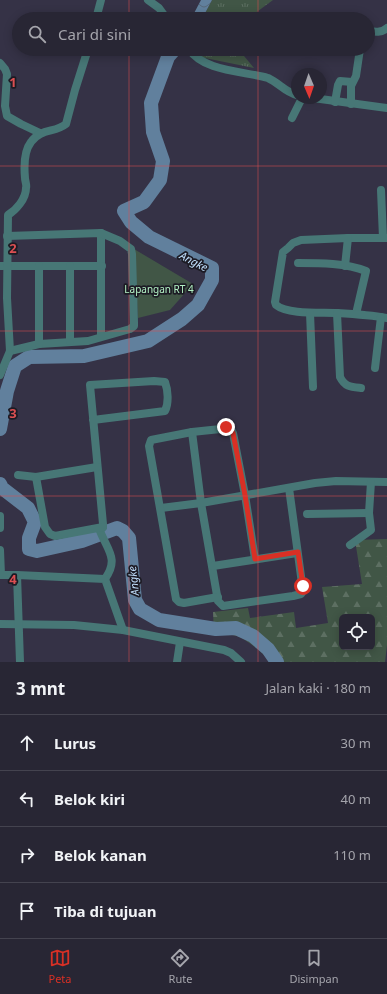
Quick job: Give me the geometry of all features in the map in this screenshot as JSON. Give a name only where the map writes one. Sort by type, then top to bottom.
[{"type":"street","points":[[98,12],[101,0]]},
{"type":"street","points":[[148,0],[162,12]]},
{"type":"street","points":[[375,32],[384,31],[387,28]]},
{"type":"street","points":[[0,375],[10,351],[4,298],[4,266],[8,215],[13,212],[20,203],[26,188],[26,154],[30,143],[40,133],[66,124],[86,56]]},
{"type":"street","points":[[196,56],[202,61],[211,65],[268,78],[277,82],[291,93]]},
{"type":"street","points":[[351,104],[351,86],[356,76],[359,56]]},
{"type":"street","points":[[0,63],[7,74],[5,106],[7,116],[40,133]]},
{"type":"street","points":[[335,102],[340,81],[352,82]]},
{"type":"street","points":[[327,101],[387,108]]},
{"type":"street","points":[[292,118],[299,104]]},
{"type":"street","points":[[375,368],[384,317],[356,314],[310,313],[279,307],[275,302],[283,252],[293,243],[301,240],[385,238],[381,190]]},
{"type":"street","points":[[7,236],[101,233],[117,239],[130,249],[132,254],[134,322],[134,326],[130,329],[101,336],[88,341],[39,344],[10,351]]},
{"type":"street","points":[[101,233],[101,336]]},
{"type":"street","points":[[345,266],[348,238]]},
{"type":"street","points":[[298,263],[345,266],[358,268],[366,272],[356,314]]},
{"type":"street","points":[[4,266],[102,266]]},
{"type":"street","points":[[39,266],[39,344]]},
{"type":"street","points":[[70,266],[70,341]]},
{"type":"street","points":[[310,313],[313,387]]},
{"type":"street","points":[[337,313],[340,377],[342,382],[347,386],[362,388]]},
{"type":"street","points":[[93,420],[165,411],[167,408],[167,387],[165,382],[154,381],[90,386],[102,529],[104,542],[112,558],[111,570],[105,579]]},
{"type":"street","points":[[218,597],[184,603],[179,602],[176,599],[150,443],[151,440],[226,427],[232,430],[245,495],[255,559]]},
{"type":"street","points":[[192,432],[201,503],[218,601],[223,606],[301,594],[303,591],[289,488]]},
{"type":"street","points":[[18,475],[36,478],[97,467]]},
{"type":"street","points":[[36,478],[45,527],[50,534],[55,536],[102,529]]},
{"type":"street","points":[[161,508],[336,482],[387,482]]},
{"type":"street","points":[[350,544],[371,530],[369,514],[371,482]]},
{"type":"street","points":[[307,514],[369,514]]},
{"type":"street","points":[[0,516],[0,528]]},
{"type":"street","points":[[0,550],[0,575],[105,579]]},
{"type":"street","points":[[213,566],[298,552]]},
{"type":"street","points":[[17,575],[20,662]]},
{"type":"street","points":[[105,579],[123,630]]},
{"type":"street","points":[[0,624],[74,625],[123,630],[224,650],[231,653],[241,662]]},
{"type":"street","points":[[177,662],[180,642]]},
{"type":"green space","points":[[212,0],[273,0],[257,12],[206,12]]},
{"type":"green space","points":[[199,56],[244,56],[254,68]]},
{"type":"green space","name":"Lapangan RT 4","points":[[134,249],[193,284],[170,310],[138,318]]},
{"type":"green space","points":[[387,539],[387,645],[385,662],[270,662],[250,643],[237,636],[214,634],[213,612],[248,608],[250,618],[294,612],[296,628],[328,623],[322,587],[362,584],[355,540]]},
{"type":"water","points":[[201,0],[212,0],[206,12],[195,12]]},
{"type":"water","points":[[175,56],[161,80],[157,78],[163,57]]},
{"type":"waterway","name":"Angke","points":[[0,429],[7,391],[15,366],[29,357],[84,356],[148,341],[182,319],[198,305],[212,280],[212,268],[149,237],[131,222],[124,211],[144,202],[160,180],[163,161],[153,132],[151,103],[169,56]]},
{"type":"waterway","name":"Angke","points":[[0,484],[2,488],[28,508],[35,522],[29,538],[29,549],[37,551],[82,541],[117,528],[123,531],[129,538],[135,600],[140,609],[159,620],[216,629],[236,628],[253,636],[268,649],[277,662]]},
{"type":"route","points":[[226,427],[230,428],[233,433],[255,559],[298,552],[303,586]]}]
